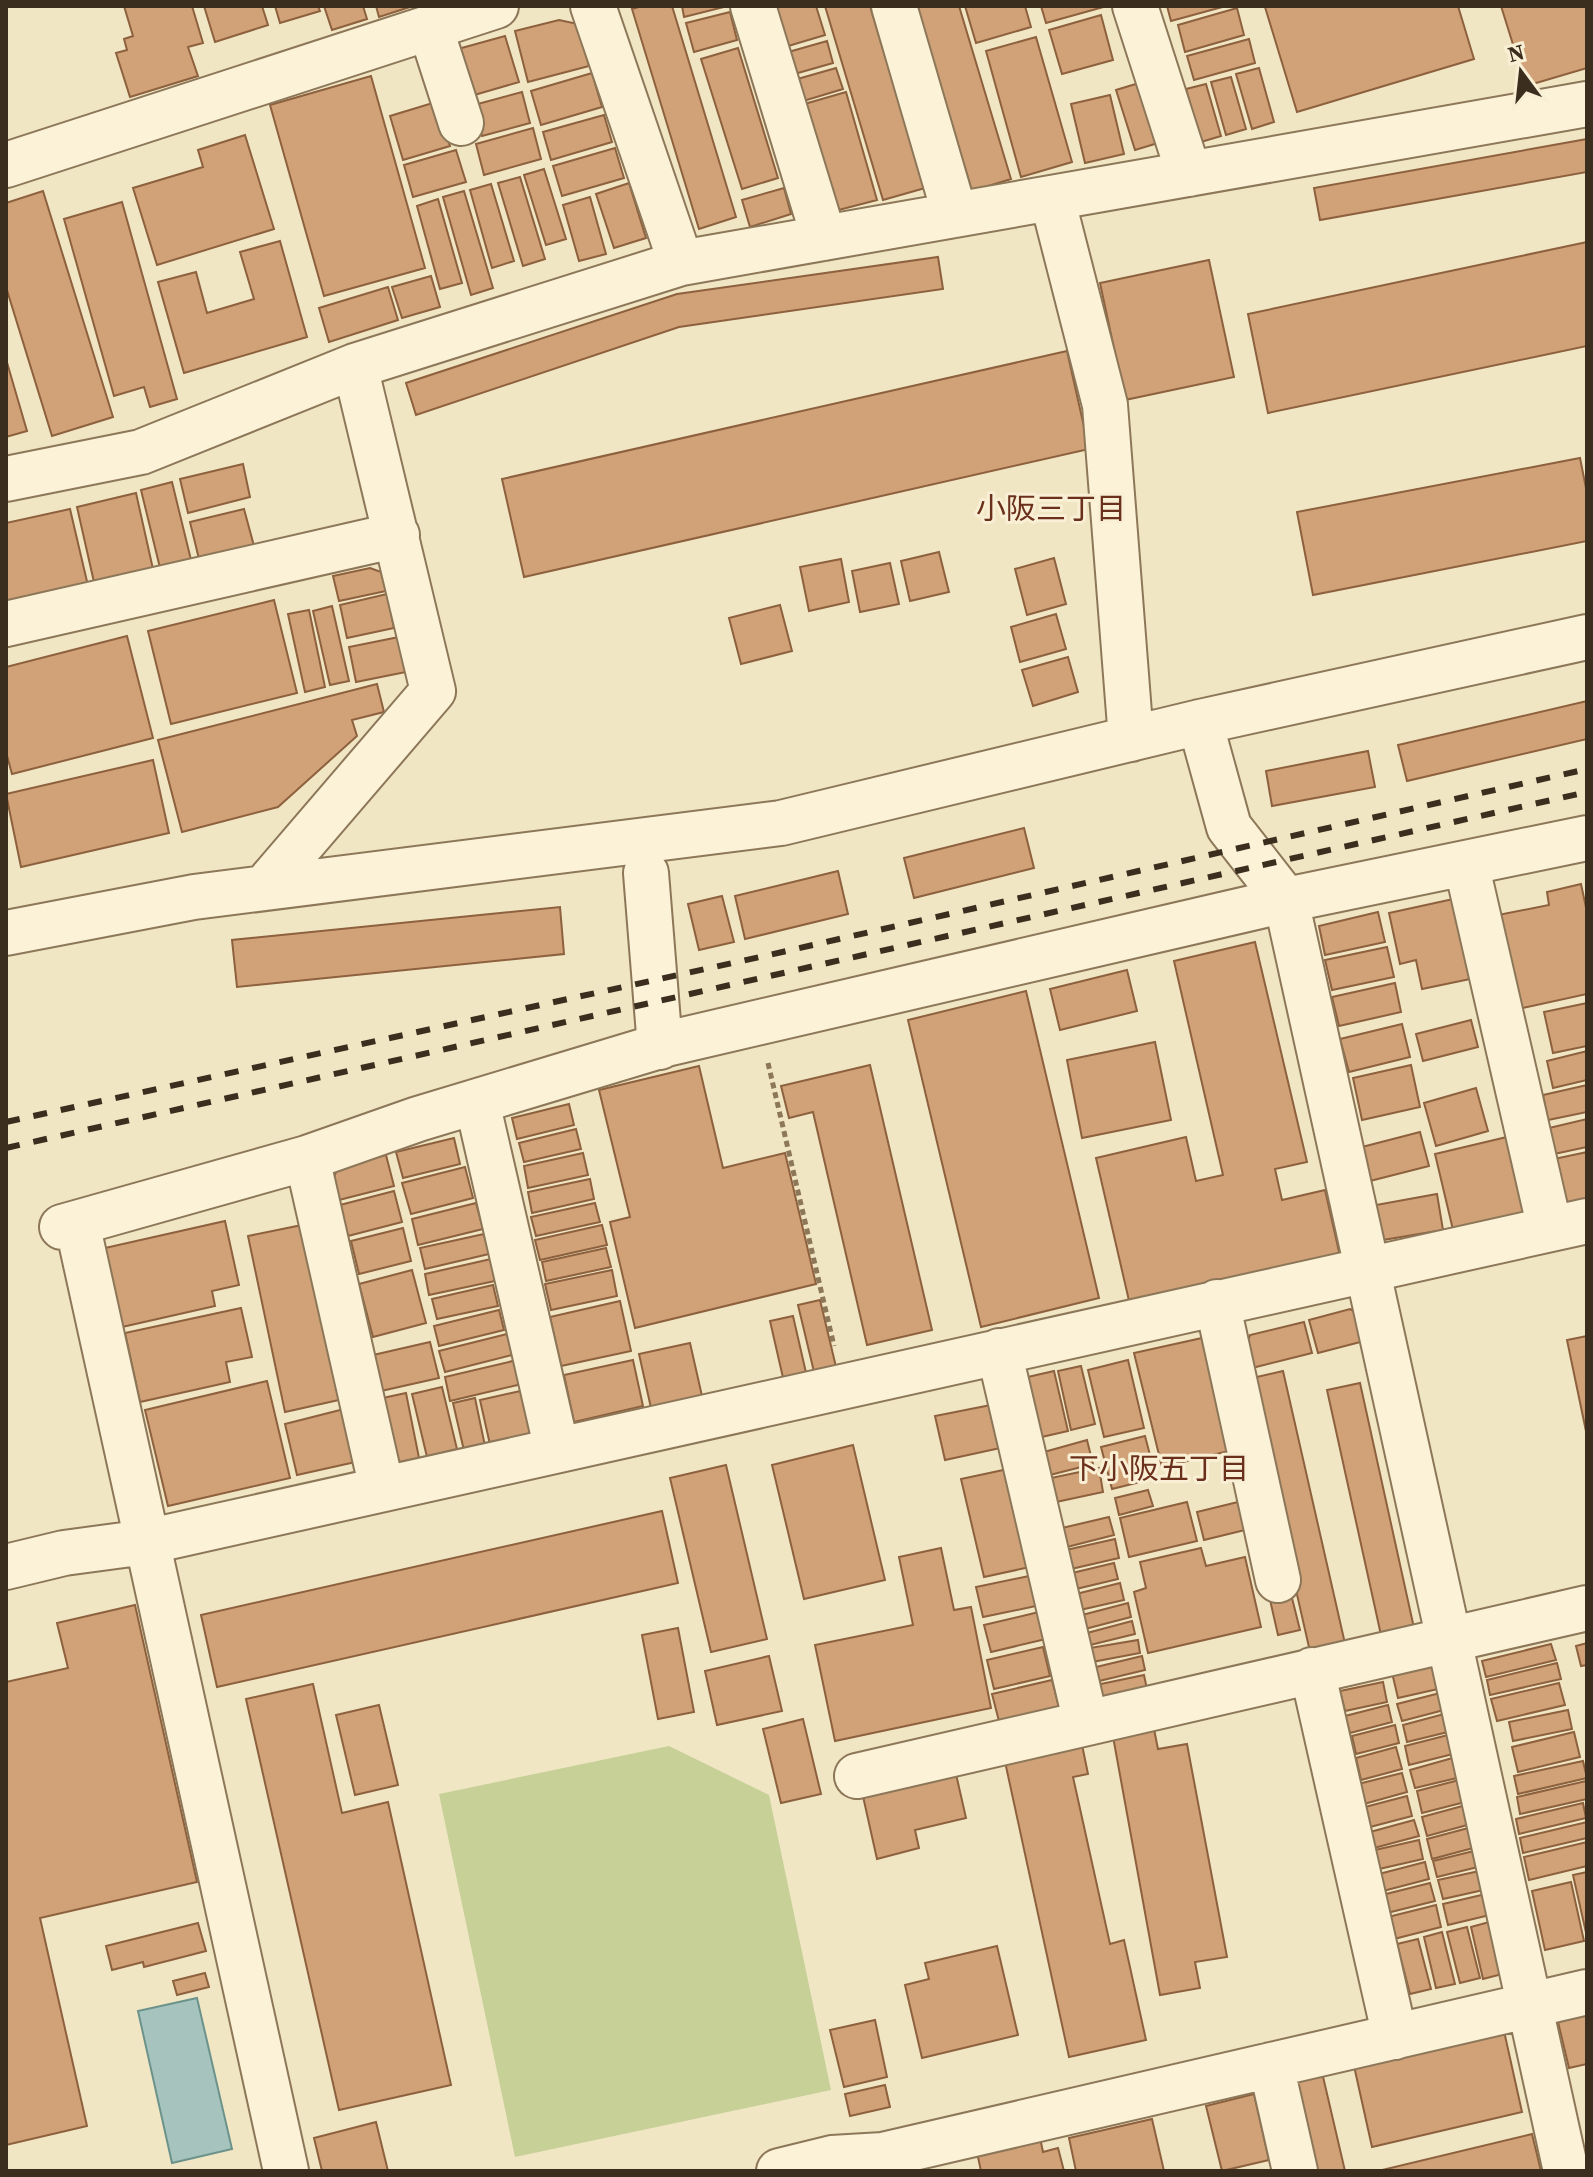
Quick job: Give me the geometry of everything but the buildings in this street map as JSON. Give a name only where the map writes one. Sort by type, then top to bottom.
[{"type":"street","points":[[6,165],[496,6]]},
{"type":"street","points":[[593,6],[681,263]]},
{"type":"street","points":[[753,6],[824,238]]},
{"type":"street","points":[[894,6],[955,215]]},
{"type":"street","points":[[1135,6],[1189,174]]},
{"type":"street","points":[[430,27],[461,123]]},
{"type":"street","points":[[6,479],[141,452],[355,366],[681,263],[1587,104]]},
{"type":"street","points":[[1052,198],[1105,405],[1131,739]]},
{"type":"street","points":[[265,887],[433,691],[355,366]]},
{"type":"street","points":[[6,624],[397,535]]},
{"type":"street","points":[[6,933],[194,897],[781,823],[1200,722],[1587,637]]},
{"type":"street","points":[[1200,722],[1229,827],[1286,900],[1532,2005],[1566,2171]]},
{"type":"street","points":[[286,2171],[146,1542],[70,1225],[307,1158],[477,1102],[660,1047],[1286,900],[1466,863],[1586,845]]},
{"type":"street","points":[[6,1567],[64,1553],[146,1542],[1568,1225],[1466,863]]},
{"type":"street","points":[[646,873],[660,1047]]},
{"type":"street","points":[[477,1102],[557,1450]]},
{"type":"street","points":[[307,1158],[382,1489]]},
{"type":"street","points":[[1217,1302],[1278,1580]]},
{"type":"street","points":[[999,1351],[1086,1723]]},
{"type":"street","points":[[857,1776],[1587,1608]]},
{"type":"street","points":[[1312,1670],[1395,2037]]},
{"type":"street","points":[[779,2171],[832,2158],[955,2155],[1271,2065],[1587,1992]]},
{"type":"street","points":[[1271,2065],[1295,2171]]},
{"type":"path","points":[[758,1023],[843,1386]]},
{"type":"green space","points":[[669,1746],[769,1795],[831,2090],[515,2157],[439,1794]]},
{"type":"water","points":[[197,1998],[232,2149],[172,2163],[138,2011]]},
{"type":"railway","points":[[6,1122],[760,957],[1587,769]]},
{"type":"railway","points":[[6,1148],[1587,792]]},
{"type":"district","name":"小阪三丁目","points":[[1051,508]]},
{"type":"district","name":"下小阪五丁目","points":[[1159,1468]]}]
